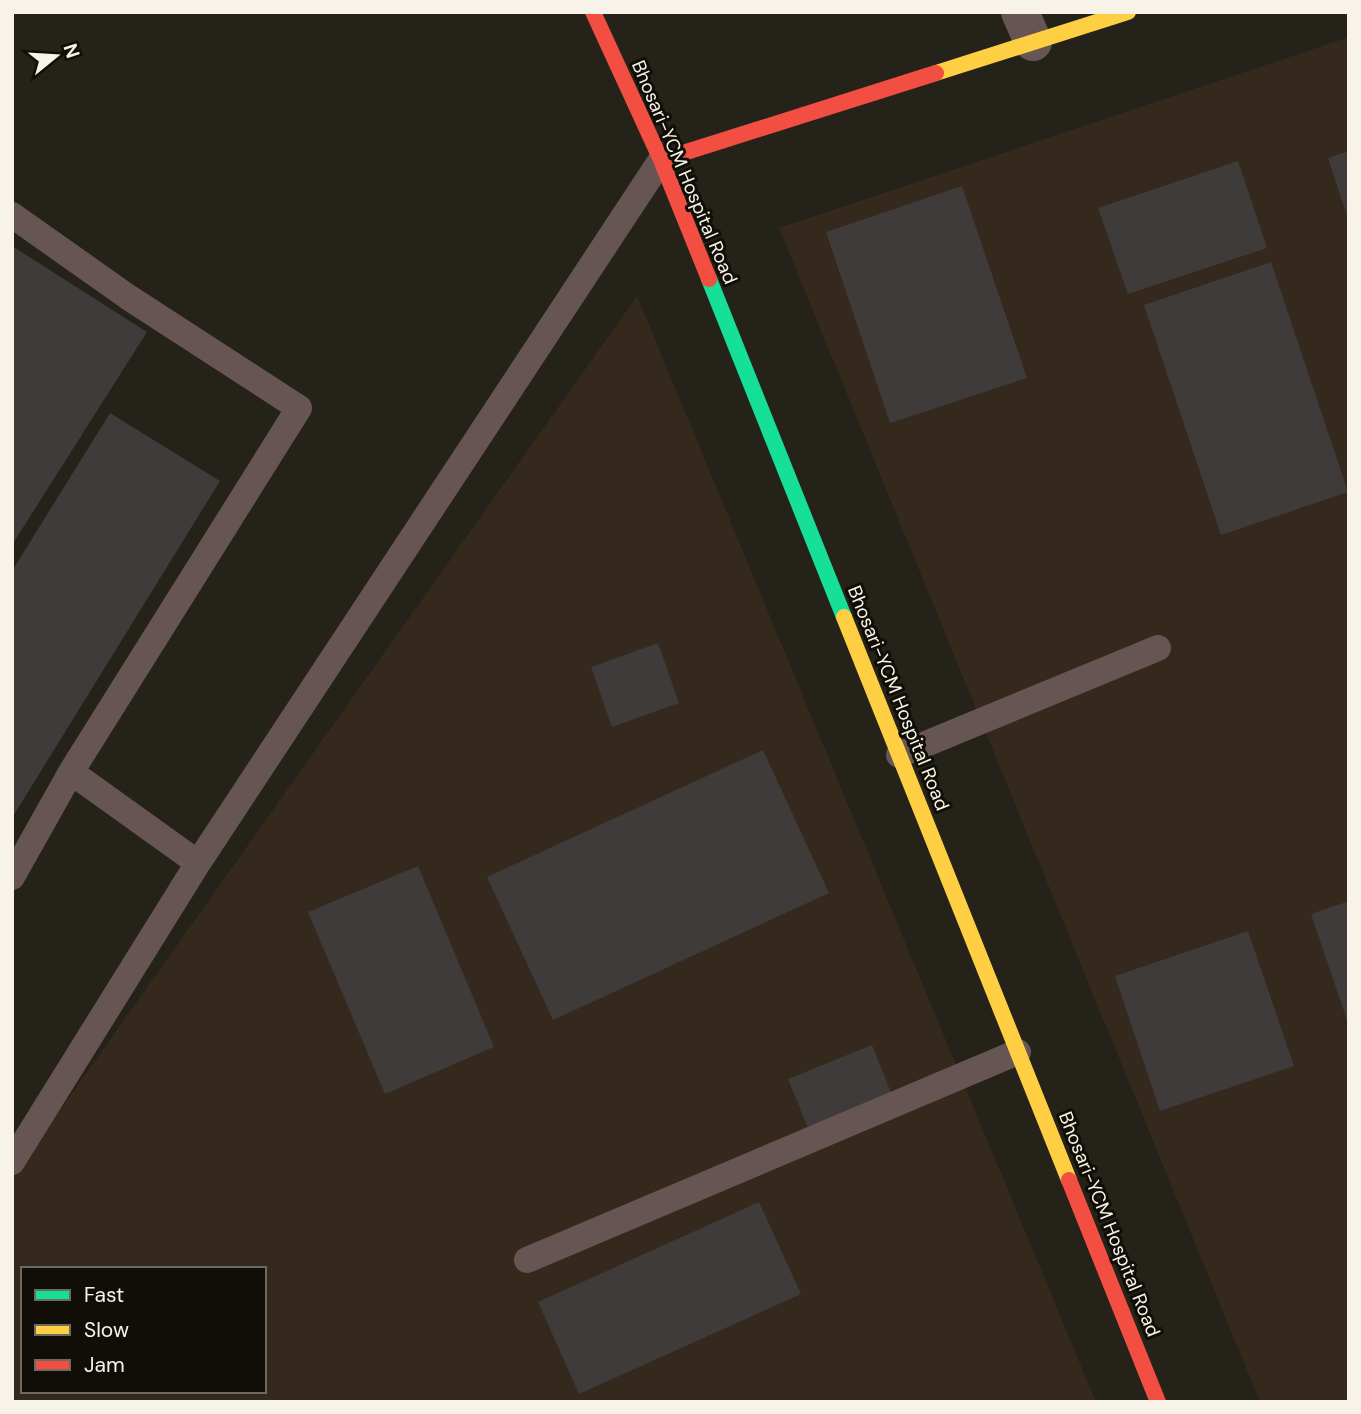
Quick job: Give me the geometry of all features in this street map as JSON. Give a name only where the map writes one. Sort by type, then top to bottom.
[{"type":"street","name":"Bhosari-YCM Hospital Road","points":[[593,12],[661,160],[1158,1402]]},
{"type":"street","points":[[661,160],[1027,27],[1128,12]]},
{"type":"lane","points":[[12,1162],[198,863],[661,160]]},
{"type":"lane","points":[[12,215],[128,297],[299,408],[71,772],[12,877]]},
{"type":"lane","points":[[899,755],[1158,648]]},
{"type":"lane","points":[[71,772],[198,863]]},
{"type":"lane","points":[[527,1260],[1018,1052]]},
{"type":"shaded area","points":[[1349,37],[1349,1402],[1260,1402],[779,228]]},
{"type":"shaded area","points":[[637,296],[1096,1402],[12,1402],[12,1178]]},
{"type":"building","points":[[1349,151],[1349,219],[1348,219],[1328,158]]},
{"type":"building","points":[[1238,161],[1267,248],[1128,294],[1098,208]]},
{"type":"building","points":[[962,186],[1027,378],[890,423],[826,232]]},
{"type":"building","points":[[12,246],[147,332],[12,545]]},
{"type":"building","points":[[1271,262],[1348,492],[1221,535],[1144,305]]},
{"type":"building","points":[[110,413],[220,481],[12,818],[12,571]]},
{"type":"building","points":[[658,643],[679,703],[612,727],[591,667]]},
{"type":"building","points":[[763,750],[829,893],[553,1020],[487,877]]},
{"type":"building","points":[[418,866],[494,1047],[385,1094],[308,912]]},
{"type":"building","points":[[1349,901],[1349,1023],[1348,1023],[1311,914]]},
{"type":"building","points":[[1248,931],[1294,1066],[1160,1111],[1115,976]]},
{"type":"building","points":[[872,1045],[892,1095],[808,1128],[788,1079]]},
{"type":"building","points":[[759,1202],[801,1294],[579,1394],[538,1302]]},
{"type":"traffic: fast","points":[[709,279],[844,617]]},
{"type":"traffic: slow","points":[[936,73],[1128,12]]},
{"type":"traffic: slow","points":[[844,617],[1069,1180]]},
{"type":"traffic: jam","points":[[593,12],[661,160],[709,279]]},
{"type":"traffic: jam","points":[[661,160],[936,73]]},
{"type":"traffic: jam","points":[[1069,1180],[1158,1402]]}]
